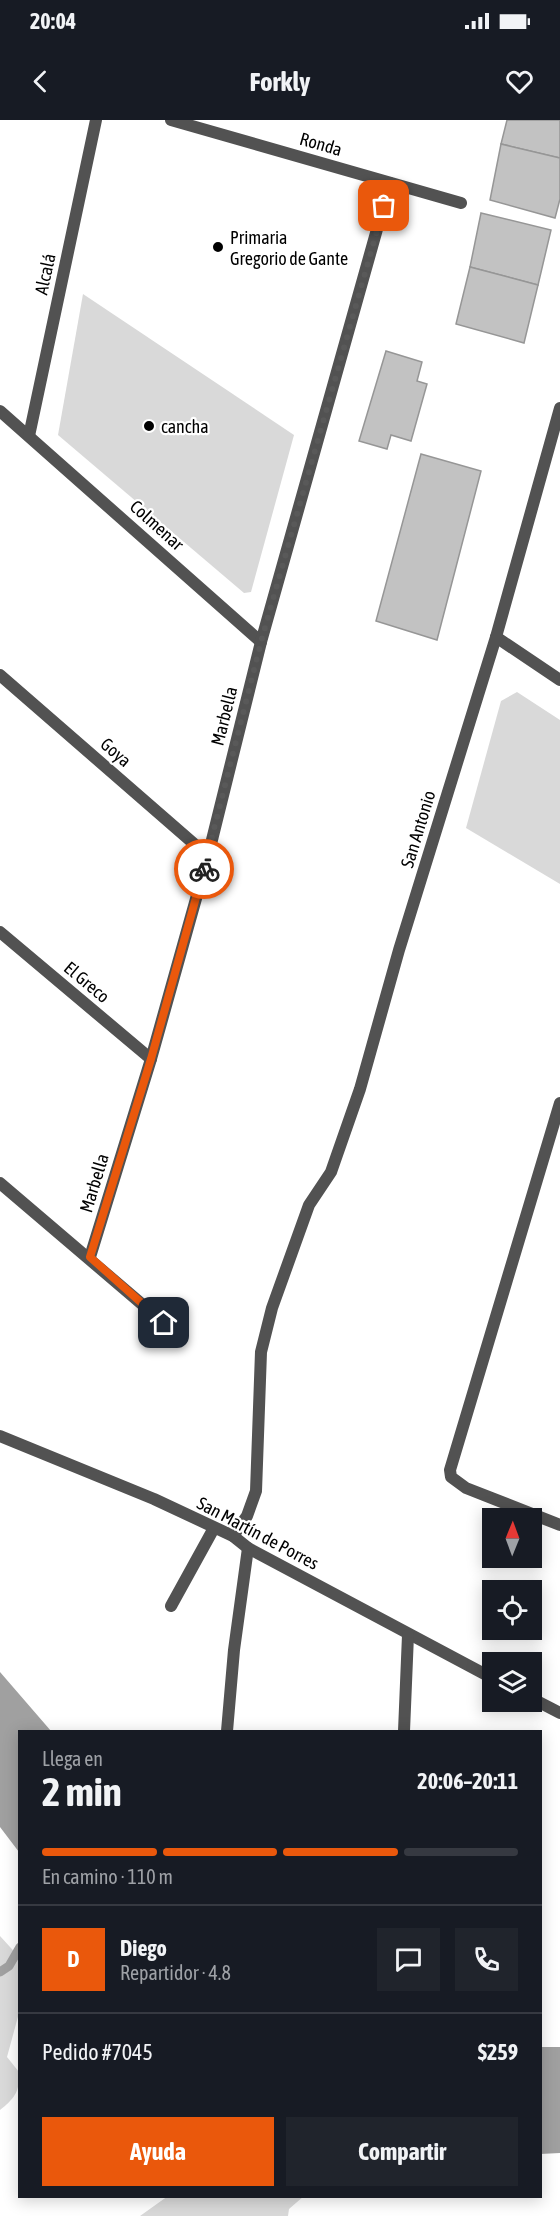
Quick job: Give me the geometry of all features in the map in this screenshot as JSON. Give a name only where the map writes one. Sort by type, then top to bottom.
[{"type":"street","name":"Alcalá","points":[[29,436],[96,120]]},
{"type":"street","name":"Ronda","points":[[171,120],[461,202]]},
{"type":"street","name":"Marbella","points":[[90,1257],[151,1059],[208,856],[261,642],[390,183]]},
{"type":"street","name":"San Antonio","points":[[233,1536],[247,1516],[256,1491],[261,1352],[290,1253],[309,1205],[331,1172],[360,1089],[399,950],[556,439],[560,408]]},
{"type":"street","name":"Colmenar","points":[[0,411],[261,642]]},
{"type":"street","points":[[496,637],[560,680]]},
{"type":"street","name":"Goya","points":[[0,675],[208,856]]},
{"type":"street","name":"El Greco","points":[[0,932],[151,1059]]},
{"type":"street","points":[[560,1103],[450,1470],[451,1477],[466,1488],[560,1525]]},
{"type":"street","points":[[0,1183],[90,1257],[164,1323]]},
{"type":"street","name":"San Martín de Porres","points":[[0,1436],[154,1499],[233,1536],[248,1548],[482,1673]]},
{"type":"street","points":[[171,1606],[214,1528]]},
{"type":"street","points":[[227,1730],[234,1650],[248,1548]]},
{"type":"street","points":[[404,1730],[408,1635]]},
{"type":"street","points":[[542,1704],[560,1713]]},
{"type":"shaded area","points":[[83,294],[294,435],[251,592],[244,593],[58,435]]},
{"type":"shaded area","points":[[517,692],[560,720],[560,884],[466,828],[501,701]]},
{"type":"shaded area","points":[[0,1672],[50,1730],[18,1730],[18,1851],[0,1827]]},
{"type":"shaded area","points":[[0,1936],[18,1956],[18,2017],[7,2057],[18,2071],[18,2086],[13,2098],[0,2110]]},
{"type":"shaded area","points":[[542,2047],[560,2047],[560,2153],[542,2154]]},
{"type":"shaded area","points":[[165,2198],[302,2198],[289,2209],[288,2216],[140,2216]]},
{"type":"building","points":[[507,120],[560,120],[560,158],[501,144]]},
{"type":"building","points":[[501,144],[560,158],[560,199],[555,218],[490,200]]},
{"type":"building","points":[[481,213],[551,230],[538,285],[470,267]]},
{"type":"building","points":[[470,267],[538,285],[524,343],[456,324]]},
{"type":"building","points":[[386,351],[422,362],[417,381],[427,384],[411,441],[391,435],[387,449],[359,441]]},
{"type":"building","points":[[421,454],[481,471],[437,640],[376,621]]},
{"type":"waterway","points":[[0,1972],[9,1966],[18,1950]]},
{"type":"way so far","points":[[204,869],[261,642],[384,206]]},
{"type":"place","name":"Primaria Gregorio de Gante","points":[[218,247]]},
{"type":"place","name":"cancha","points":[[149,426]]},
{"type":"route","points":[[164,1323],[90,1257],[151,1059],[204,869]]}]
